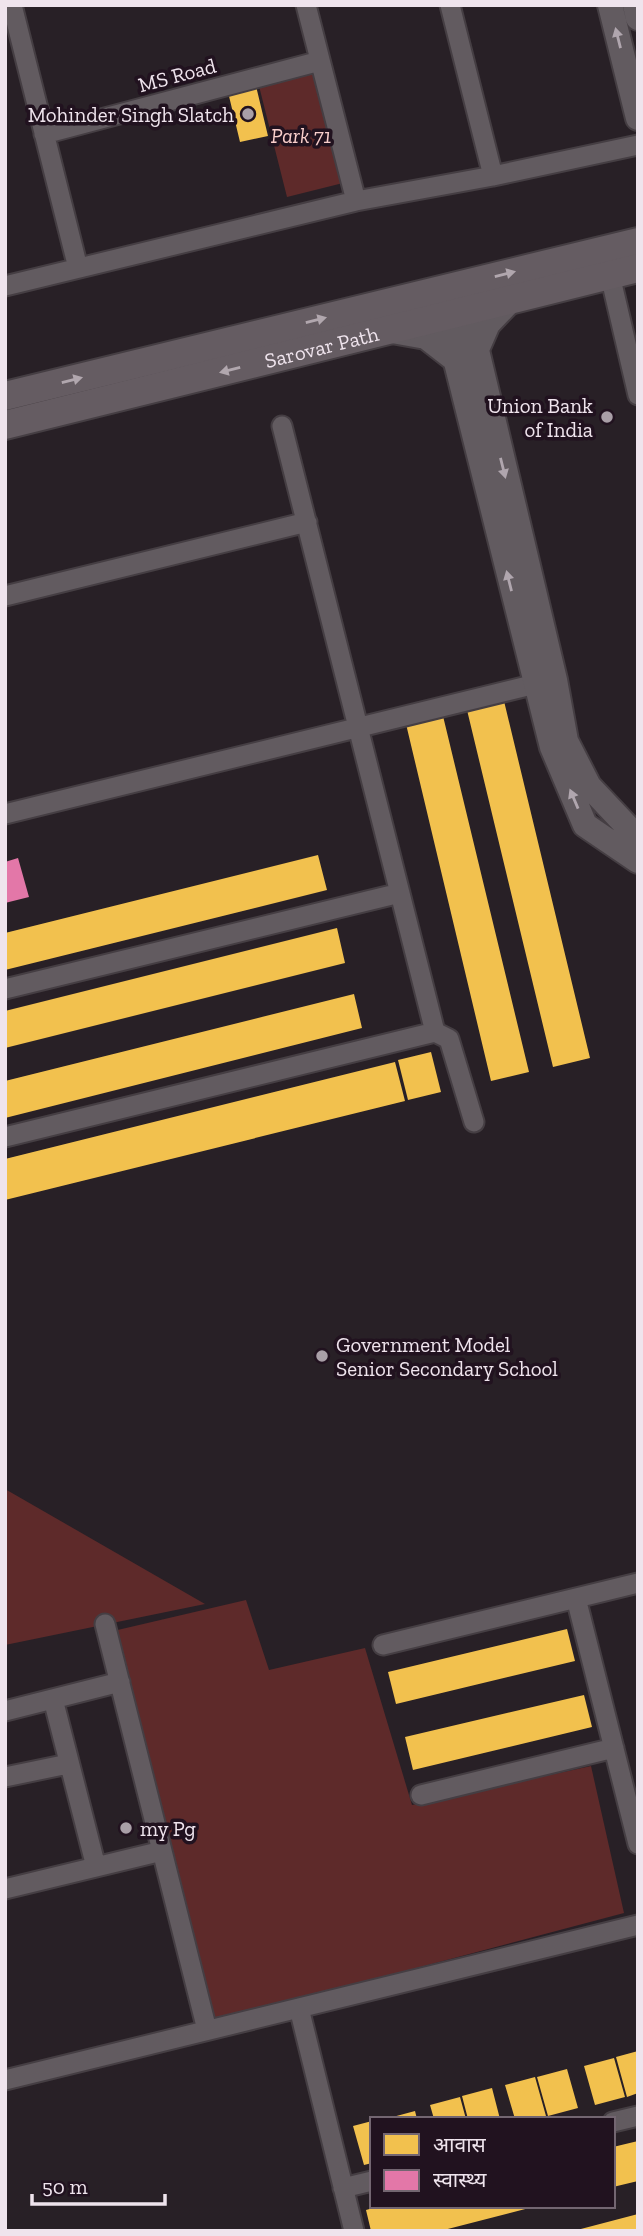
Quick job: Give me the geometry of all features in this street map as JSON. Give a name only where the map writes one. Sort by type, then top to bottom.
[{"type":"main road","name":"Sarovar Path","points":[[5,396],[452,300],[638,242]]},
{"type":"main road","name":"Sarovar Path","points":[[5,425],[392,331],[452,300],[510,301],[638,268]]},
{"type":"street","points":[[12,5],[78,268]]},
{"type":"street","points":[[306,5],[356,201]]},
{"type":"street","points":[[450,5],[493,176]]},
{"type":"street","points":[[610,5],[638,118]]},
{"type":"street","points":[[635,5],[638,19]]},
{"type":"street","name":"MS Road","points":[[44,134],[320,61]]},
{"type":"street","points":[[5,286],[356,201],[493,176],[638,145]]},
{"type":"street","points":[[610,275],[638,395]]},
{"type":"street","points":[[452,300],[545,682],[566,741],[589,786],[638,838]]},
{"type":"street","points":[[465,359],[488,324],[510,301]]},
{"type":"street","points":[[392,331],[426,337],[465,359]]},
{"type":"street","points":[[282,426],[435,1032]]},
{"type":"street","points":[[5,596],[307,522]]},
{"type":"street","points":[[5,814],[545,682]]},
{"type":"street","points":[[545,682],[552,747],[585,825],[638,861]]},
{"type":"street","points":[[5,989],[400,893]]},
{"type":"street","points":[[5,1137],[435,1032],[449,1039],[474,1122]]},
{"type":"street","points":[[383,1645],[638,1583]]},
{"type":"street","points":[[576,1598],[638,1844]]},
{"type":"street","points":[[105,1624],[206,2030]]},
{"type":"street","points":[[5,1711],[120,1682]]},
{"type":"street","points":[[53,1699],[96,1867]]},
{"type":"street","points":[[421,1795],[614,1748]]},
{"type":"street","points":[[5,1777],[68,1763]]},
{"type":"street","points":[[5,1889],[162,1851]]},
{"type":"street","points":[[5,2080],[638,1925]]},
{"type":"street","points":[[299,2008],[354,2231]]},
{"type":"street","points":[[615,2122],[638,2116]]},
{"type":"street","points":[[343,2188],[370,2181]]},
{"type":"green space","name":"Park 71","points":[[315,72],[343,183],[287,197],[259,86]]},
{"type":"green space","points":[[5,1489],[205,1604],[5,1645]]},
{"type":"green space","points":[[246,1600],[269,1670],[365,1648],[412,1805],[591,1766],[624,1913],[216,2021],[109,1632]]},
{"type":"building: आवास","name":"Mohinder Singh Slatch","points":[[256,86],[268,136],[240,142],[228,92]]},
{"type":"building: आवास","points":[[504,701],[590,1058],[553,1067],[467,710]]},
{"type":"building: आवास","points":[[443,716],[529,1072],[491,1081],[406,724]]},
{"type":"building: आवास","points":[[318,855],[327,890],[5,970],[5,933]]},
{"type":"building: आवास","points":[[337,928],[345,963],[5,1048],[5,1011]]},
{"type":"building: आवास","points":[[354,994],[362,1028],[5,1118],[5,1081]]},
{"type":"building: आवास","points":[[431,1052],[441,1092],[408,1100],[398,1060]]},
{"type":"building: आवास","points":[[395,1062],[405,1101],[5,1200],[5,1159]]},
{"type":"building: आवास","points":[[567,1629],[575,1661],[396,1704],[388,1672]]},
{"type":"building: आवास","points":[[584,1695],[592,1727],[413,1770],[405,1737]]},
{"type":"building: आवास","points":[[638,2051],[638,2093],[627,2097],[616,2057]]},
{"type":"building: आवास","points":[[614,2058],[625,2097],[595,2105],[584,2066]]},
{"type":"building: आवास","points":[[567,2069],[578,2108],[548,2116],[537,2077]]},
{"type":"building: आवास","points":[[535,2077],[546,2116],[514,2117],[505,2085]]},
{"type":"building: आवास","points":[[492,2088],[499,2117],[467,2117],[462,2096]]},
{"type":"building: आवास","points":[[460,2097],[465,2117],[433,2117],[430,2105]]},
{"type":"building: आवास","points":[[415,2111],[416,2117],[393,2117]]},
{"type":"building: आवास","points":[[370,2122],[370,2164],[364,2165],[353,2126]]},
{"type":"building: आवास","points":[[638,2141],[638,2181],[615,2187],[615,2147]]},
{"type":"building: आवास","points":[[529,2208],[440,2231],[371,2231],[366,2210]]},
{"type":"building: आवास","points":[[638,2214],[638,2231],[577,2231],[577,2230]]},
{"type":"building: स्वास्थ्य","points":[[18,858],[29,897],[5,903],[5,862]]},
{"type":"place","name":"Mohinder Singh Slatch","points":[[248,114]]},
{"type":"place","name":"Union Bank of India","points":[[607,417]]},
{"type":"place","name":"Government Model Senior Secondary School","points":[[322,1356]]},
{"type":"place","name":"my Pg","points":[[126,1828]]}]
